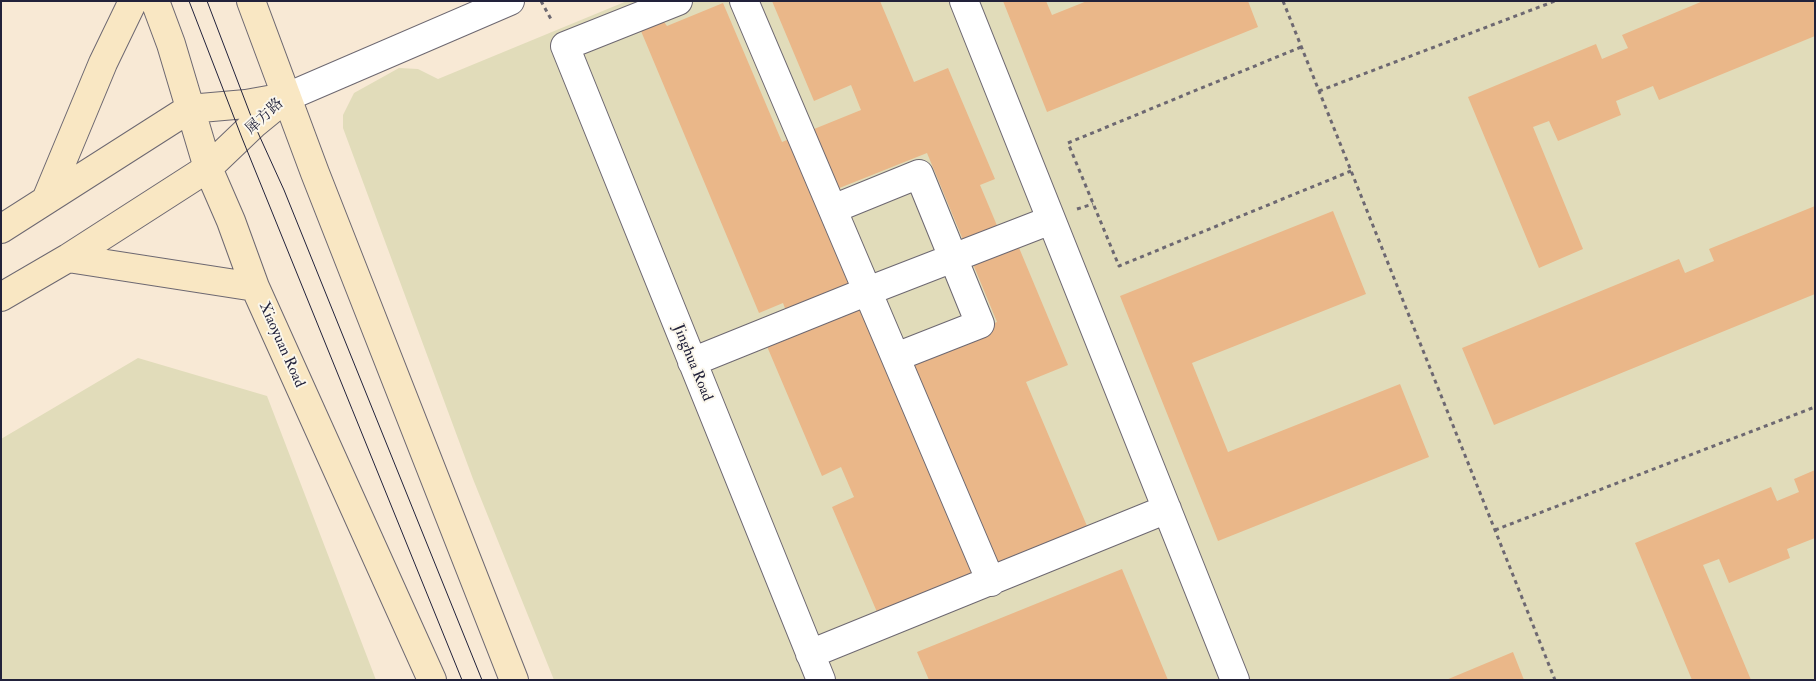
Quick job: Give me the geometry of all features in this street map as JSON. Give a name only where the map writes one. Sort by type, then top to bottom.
[{"type":"street","points":[[46,200],[103,63],[133,1]]},
{"type":"street","name":"Xiaoyuan Road","points":[[155,1],[171,44],[208,168],[231,221],[255,286],[432,680]]},
{"type":"street","points":[[251,1],[514,680]]},
{"type":"street","points":[[287,97],[510,1]]},
{"type":"street","name":"Jinghua Road","points":[[678,1],[565,46],[820,680]]},
{"type":"street","points":[[744,1],[991,582]]},
{"type":"street","points":[[964,1],[1235,680]]},
{"type":"street","name":"犀方路","points":[[1,229],[189,109],[246,104],[287,97]]},
{"type":"street","name":"犀方路","points":[[1,298],[68,258],[208,168],[242,138],[254,124],[287,97]]},
{"type":"street","points":[[833,209],[919,174],[980,324],[896,358]]},
{"type":"street","points":[[692,362],[1051,220]]},
{"type":"street","points":[[68,258],[255,286]]},
{"type":"street","points":[[810,654],[1167,509]]},
{"type":"path","points":[[1283,1],[1555,680]]},
{"type":"path","points":[[1319,91],[1555,1]]},
{"type":"path","points":[[1302,47],[1068,143],[1119,266],[1351,171]]},
{"type":"path","points":[[1495,530],[1815,407]]},
{"type":"shaded area","points":[[627,1],[1815,1],[1815,680],[554,680],[473,479],[343,128],[343,115],[354,93],[399,68],[418,69],[438,79]]},
{"type":"shaded area","points":[[138,358],[267,396],[376,680],[1,680],[1,439]]},
{"type":"building","points":[[772,1],[880,1],[914,82],[948,68],[995,179],[980,185],[1006,247],[1017,243],[1068,365],[1026,382],[1087,526],[877,612],[832,507],[854,497],[841,467],[822,476],[766,344],[789,319],[783,303],[759,313],[641,31],[664,22],[667,26],[723,3],[782,142],[861,110],[851,85],[814,101]],"holes":[[[927,153],[997,322],[887,367],[817,197]]]},
{"type":"building","points":[[1003,1],[1046,1],[1052,15],[1087,1],[1248,1],[1258,27],[1047,112]]},
{"type":"building","points":[[1703,1],[1815,1],[1815,36],[1659,100],[1653,86],[1616,101],[1621,115],[1558,141],[1549,121],[1533,127],[1583,249],[1539,268],[1468,97],[1596,44],[1602,59],[1628,48],[1622,35]]},
{"type":"building","points":[[1815,206],[1815,294],[1494,425],[1462,348],[1679,259],[1685,273],[1714,261],[1709,249]]},
{"type":"building","points":[[1333,211],[1366,294],[1192,363],[1228,452],[1400,384],[1429,457],[1218,541],[1120,296]]},
{"type":"building","points":[[1815,470],[1815,538],[1787,549],[1790,558],[1729,583],[1719,559],[1703,565],[1751,680],[1692,680],[1635,543],[1771,487],[1777,501],[1799,492],[1794,479]]},
{"type":"building","points":[[1122,569],[1168,680],[929,680],[917,652]]},
{"type":"building","points":[[1513,652],[1524,680],[1446,680]]},
{"type":"tram line","points":[[189,1],[242,138],[462,680]]},
{"type":"tram line","points":[[207,1],[254,124],[284,190],[482,680]]}]
